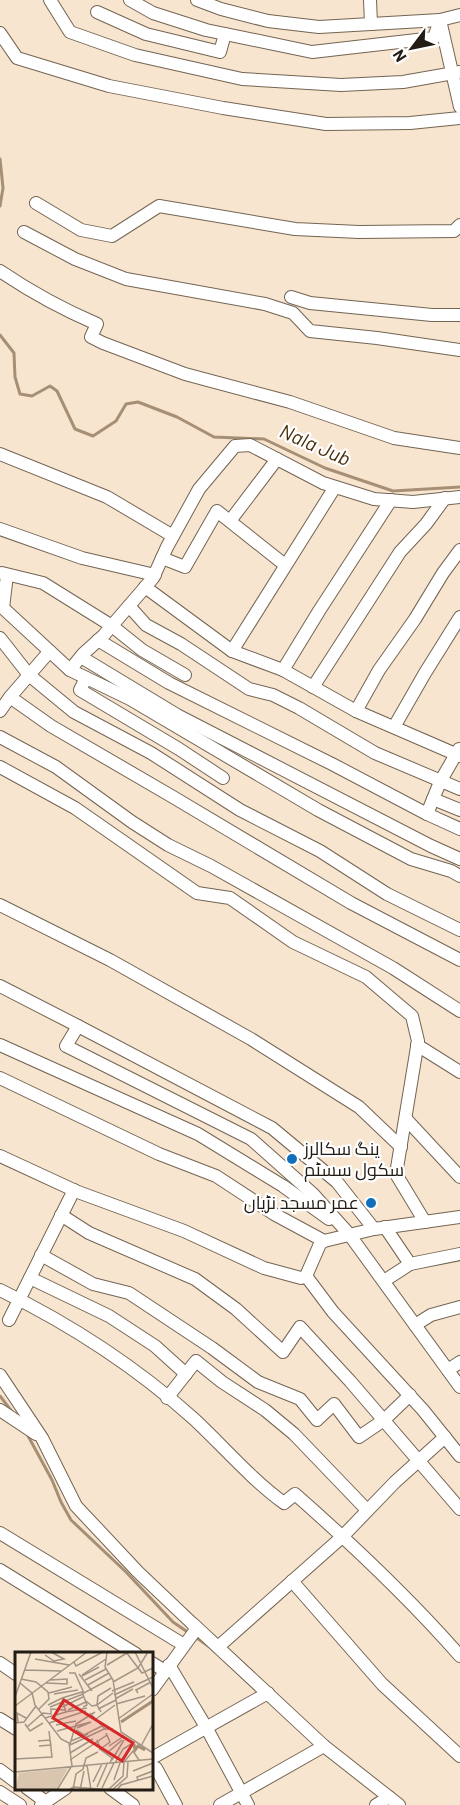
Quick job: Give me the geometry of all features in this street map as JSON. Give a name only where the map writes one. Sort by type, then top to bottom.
[{"type":"street","points":[[50,0],[70,32],[135,55],[242,79],[341,85],[404,82],[456,73]]},
{"type":"street","points":[[130,0],[153,13],[206,30],[312,52],[434,38],[440,20]]},
{"type":"street","points":[[197,0],[268,21],[319,27],[440,20],[460,15]]},
{"type":"street","points":[[370,0],[371,24]]},
{"type":"street","points":[[97,12],[146,34],[220,52],[225,34]]},
{"type":"street","points":[[440,20],[456,73],[460,107]]},
{"type":"street","points":[[0,33],[17,58],[109,86],[223,108],[326,124],[410,123],[460,118]]},
{"type":"street","points":[[36,202],[81,230],[112,236],[159,206],[295,229],[359,232],[454,231],[460,225]]},
{"type":"street","points":[[24,232],[75,259],[126,279],[265,304],[293,313],[310,331],[460,350]]},
{"type":"street","points":[[0,271],[66,311],[97,324],[91,337],[103,343],[185,374],[290,402],[394,438],[460,448]]},
{"type":"street","points":[[291,297],[310,303],[432,315],[460,315]]},
{"type":"street","points":[[70,670],[112,626],[155,575],[173,536],[200,489],[235,446],[250,445],[323,483],[374,499],[413,502],[460,497]]},
{"type":"street","points":[[0,454],[107,497],[173,536]]},
{"type":"street","points":[[230,521],[278,459]]},
{"type":"street","points":[[232,651],[335,487]]},
{"type":"street","points":[[313,687],[400,552],[426,524],[445,498]]},
{"type":"street","points":[[283,670],[391,501]]},
{"type":"street","points":[[162,558],[185,567],[217,511],[285,565]]},
{"type":"street","points":[[0,529],[82,558],[155,575]]},
{"type":"street","points":[[356,711],[379,670],[460,550]]},
{"type":"street","points":[[185,675],[142,650],[112,626],[42,583],[4,574],[3,608],[70,670],[130,699],[318,810],[411,859],[460,876]]},
{"type":"street","points":[[145,587],[232,651],[283,670],[356,711],[459,753],[440,782],[427,814]]},
{"type":"street","points":[[129,606],[146,625],[181,644],[249,689],[273,695],[375,753],[460,789]]},
{"type":"street","points":[[394,727],[424,673],[460,617]]},
{"type":"street","points":[[0,638],[29,675],[74,712],[151,753],[240,810],[320,850],[387,894],[460,930]]},
{"type":"street","points":[[98,640],[169,683],[460,829]]},
{"type":"street","points":[[0,711],[49,652]]},
{"type":"street","points":[[81,657],[177,715],[422,842],[460,859]]},
{"type":"street","points":[[86,678],[80,690],[223,778]]},
{"type":"street","points":[[10,697],[51,726],[351,903],[460,960]]},
{"type":"street","points":[[0,737],[56,767],[168,845],[393,968],[460,1011]]},
{"type":"street","points":[[0,767],[75,808],[197,893],[231,898],[292,942],[366,977],[412,1016],[417,1045],[396,1174],[425,1222]]},
{"type":"street","points":[[433,798],[460,810]]},
{"type":"street","points":[[0,905],[110,960],[251,1039],[358,1107],[401,1147]]},
{"type":"street","points":[[0,986],[272,1128],[337,1182],[410,1264]]},
{"type":"street","points":[[78,1026],[66,1046],[251,1139],[313,1194],[349,1234],[460,1387]]},
{"type":"street","points":[[0,1045],[198,1134],[283,1186],[349,1234]]},
{"type":"street","points":[[417,1045],[460,1072]]},
{"type":"street","points":[[0,1078],[159,1155],[216,1176],[274,1214],[324,1241]]},
{"type":"street","points":[[406,1119],[460,1177]]},
{"type":"street","points":[[0,1156],[74,1190],[184,1231],[264,1268],[296,1278],[306,1276],[324,1241],[380,1228],[460,1217]]},
{"type":"street","points":[[9,1320],[74,1190]]},
{"type":"street","points":[[61,1215],[89,1233],[195,1279],[236,1309],[283,1352],[300,1327],[350,1381],[460,1509]]},
{"type":"street","points":[[384,1281],[410,1264],[460,1254]]},
{"type":"street","points":[[41,1256],[93,1284],[129,1293],[212,1348],[258,1382],[300,1399],[317,1419],[333,1404],[359,1437],[384,1420],[410,1395]]},
{"type":"street","points":[[306,1276],[333,1312],[410,1395],[460,1456]]},
{"type":"street","points":[[30,1278],[109,1316],[155,1346],[186,1374]]},
{"type":"street","points":[[0,1290],[89,1339],[118,1358],[193,1418],[267,1490],[285,1503],[295,1494],[436,1628],[460,1656]]},
{"type":"street","points":[[416,1325],[430,1315],[460,1307]]},
{"type":"street","points":[[167,1398],[196,1361],[222,1382],[265,1410],[294,1434],[367,1510]]},
{"type":"street","points":[[448,1370],[460,1362]]},
{"type":"street","points":[[0,1375],[42,1438],[76,1506],[138,1572],[324,1746],[394,1801]]},
{"type":"street","points":[[0,1410],[42,1438]]},
{"type":"street","points":[[218,1647],[342,1537],[367,1510],[445,1437]]},
{"type":"street","points":[[0,1533],[184,1645]]},
{"type":"street","points":[[0,1570],[134,1652]]},
{"type":"street","points":[[292,1581],[382,1684],[460,1756]]},
{"type":"street","points":[[153,1689],[197,1628],[193,1624]]},
{"type":"street","points":[[0,1663],[15,1673]]},
{"type":"street","points":[[153,1663],[167,1668],[206,1727],[248,1805]]},
{"type":"street","points":[[153,1757],[268,1693]]},
{"type":"street","points":[[0,1719],[15,1728]]},
{"type":"street","points":[[220,1805],[324,1746]]},
{"type":"street","points":[[153,1767],[156,1768],[176,1805]]},
{"type":"street","points":[[0,1770],[15,1781]]},
{"type":"street","points":[[29,1790],[44,1803],[63,1790]]},
{"type":"street","points":[[114,1790],[133,1805]]},
{"type":"street","points":[[0,1792],[20,1805]]},
{"type":"street","points":[[376,1805],[394,1801]]},
{"type":"waterway","name":"Nala Jub","points":[[0,159],[3,188],[0,206]]},
{"type":"waterway","name":"Nala Jub","points":[[0,335],[14,353],[15,377],[20,394],[32,396],[50,386],[57,391],[75,429],[93,436],[116,421],[126,404],[138,402],[177,417],[214,437],[264,439],[325,468],[393,491],[460,487]]},
{"type":"waterway","points":[[0,1396],[13,1413]]},
{"type":"waterway","points":[[27,1434],[71,1520],[126,1572],[173,1622],[189,1633]]},
{"type":"waterway","points":[[194,1636],[211,1648]]},
{"type":"place","name":"ینگ سکالرز سکول سسٹم","points":[[292,1159]]},
{"type":"place","name":"عمر مسجد نڑیاں","points":[[371,1203]]}]
